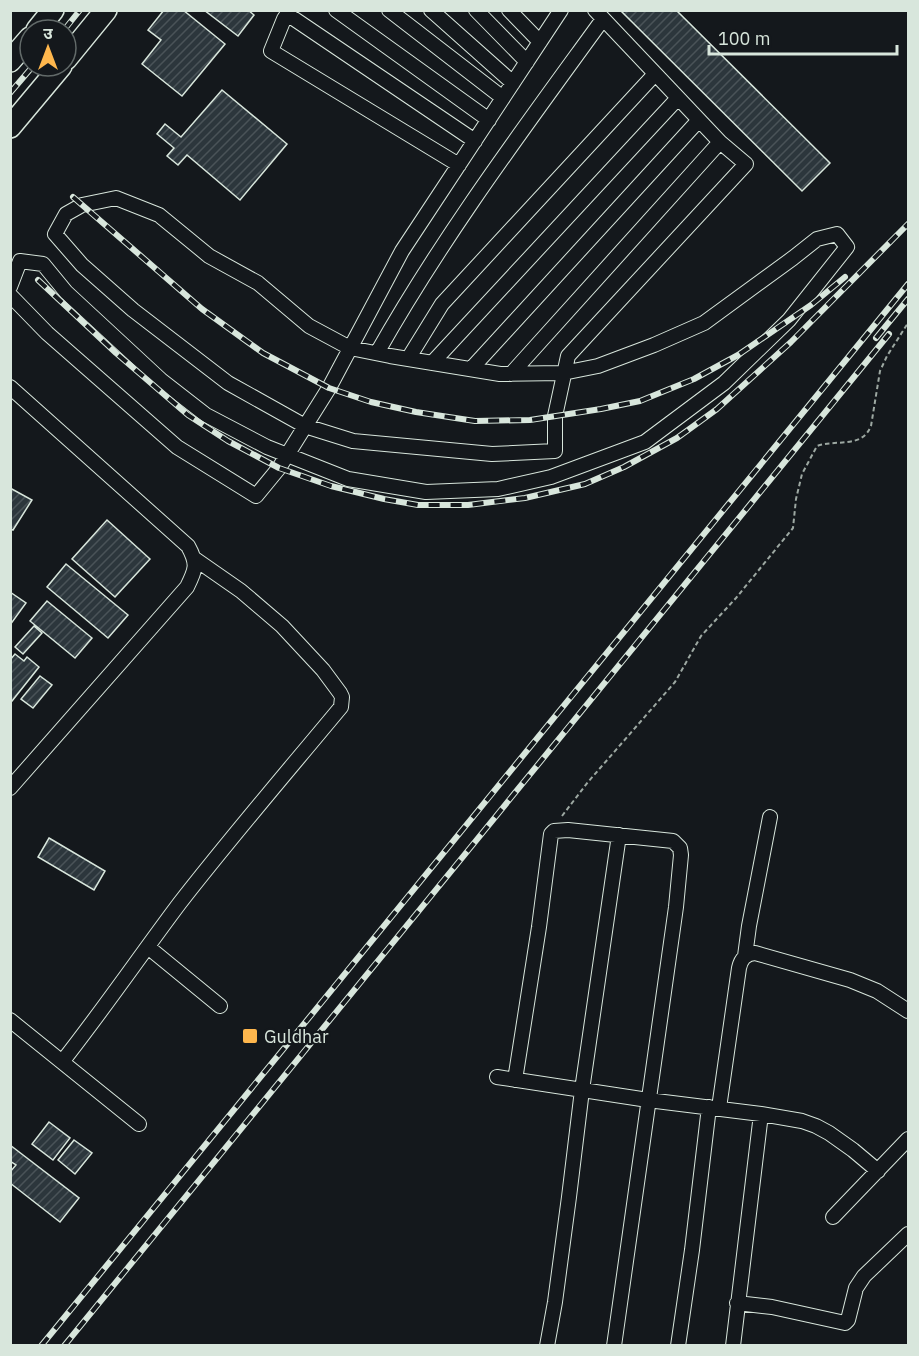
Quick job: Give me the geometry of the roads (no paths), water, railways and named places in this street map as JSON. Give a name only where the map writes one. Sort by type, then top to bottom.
[{"type":"highway","points":[[78,44],[106,10]]},
{"type":"highway","points":[[10,127],[51,78]]},
{"type":"street","points":[[336,10],[489,120]]},
{"type":"street","points":[[390,10],[503,98]]},
{"type":"street","points":[[431,10],[513,83]]},
{"type":"street","points":[[476,10],[527,62]]},
{"type":"street","points":[[509,10],[540,42]]},
{"type":"street","points":[[459,165],[271,51],[284,19],[289,12],[475,141]]},
{"type":"street","points":[[10,295],[47,333],[177,447],[256,496],[287,456],[329,388],[402,251],[540,42],[555,13]]},
{"type":"street","points":[[10,287],[20,261],[43,264],[66,292],[179,394],[206,415],[287,456],[348,479],[426,492],[498,489],[551,477],[645,442],[724,383],[765,344],[789,320],[847,247],[837,234],[818,239],[704,323],[598,366],[563,373],[500,374],[408,359],[350,348],[309,326],[258,284],[209,256],[159,215],[116,198],[82,205],[66,214],[55,234],[90,272],[228,384],[305,426],[353,441],[492,454],[555,451],[555,416],[563,373],[568,356],[746,164],[720,142],[599,15],[403,307],[377,353]]},
{"type":"street","points":[[408,359],[442,304],[656,74]]},
{"type":"street","points":[[432,363],[678,98]]},
{"type":"street","points":[[471,369],[699,120]]},
{"type":"street","points":[[512,374],[720,142]]},
{"type":"street","points":[[10,387],[188,546],[195,559],[241,591],[282,626],[323,670],[340,693],[343,702],[179,904],[101,1013],[62,1062]]},
{"type":"street","points":[[10,788],[187,587],[195,572],[195,559]]},
{"type":"street","points":[[745,956],[770,817]]},
{"type":"street","points":[[515,1080],[551,834],[568,830],[673,841],[680,848],[676,907],[614,1346]]},
{"type":"street","points":[[547,1346],[568,1209],[582,1090],[618,835]]},
{"type":"street","points":[[148,947],[220,1006]]},
{"type":"street","points":[[678,1346],[714,1108],[741,960],[750,953],[755,953],[850,980],[877,991],[909,1011]]},
{"type":"street","points":[[10,1020],[139,1124]]},
{"type":"street","points":[[497,1077],[784,1118],[816,1126],[842,1141],[878,1171]]},
{"type":"street","points":[[733,1346],[761,1114]]},
{"type":"street","points":[[833,1217],[909,1139]]},
{"type":"street","points":[[738,1303],[771,1307],[845,1323],[848,1320],[856,1288],[864,1276],[909,1234]]},
{"type":"railway","points":[[74,18],[80,10]]},
{"type":"railway","points":[[10,93],[23,78]]},
{"type":"railway","points":[[73,197],[202,309],[263,353],[329,388],[371,402],[475,421],[530,420],[640,401],[694,379],[738,355],[811,305],[845,277]]},
{"type":"railway","points":[[38,280],[116,353],[188,415],[228,441],[279,468],[331,486],[384,499],[418,505],[468,505],[525,498],[585,484],[624,467],[677,438],[717,409],[791,342],[908,224]]},
{"type":"railway","points":[[41,1346],[908,284]]},
{"type":"railway","points":[[876,338],[908,299]]},
{"type":"railway","points":[[64,1346],[889,334]]},
{"type":"place","name":"Guldhar","points":[[250,1036]]}]
